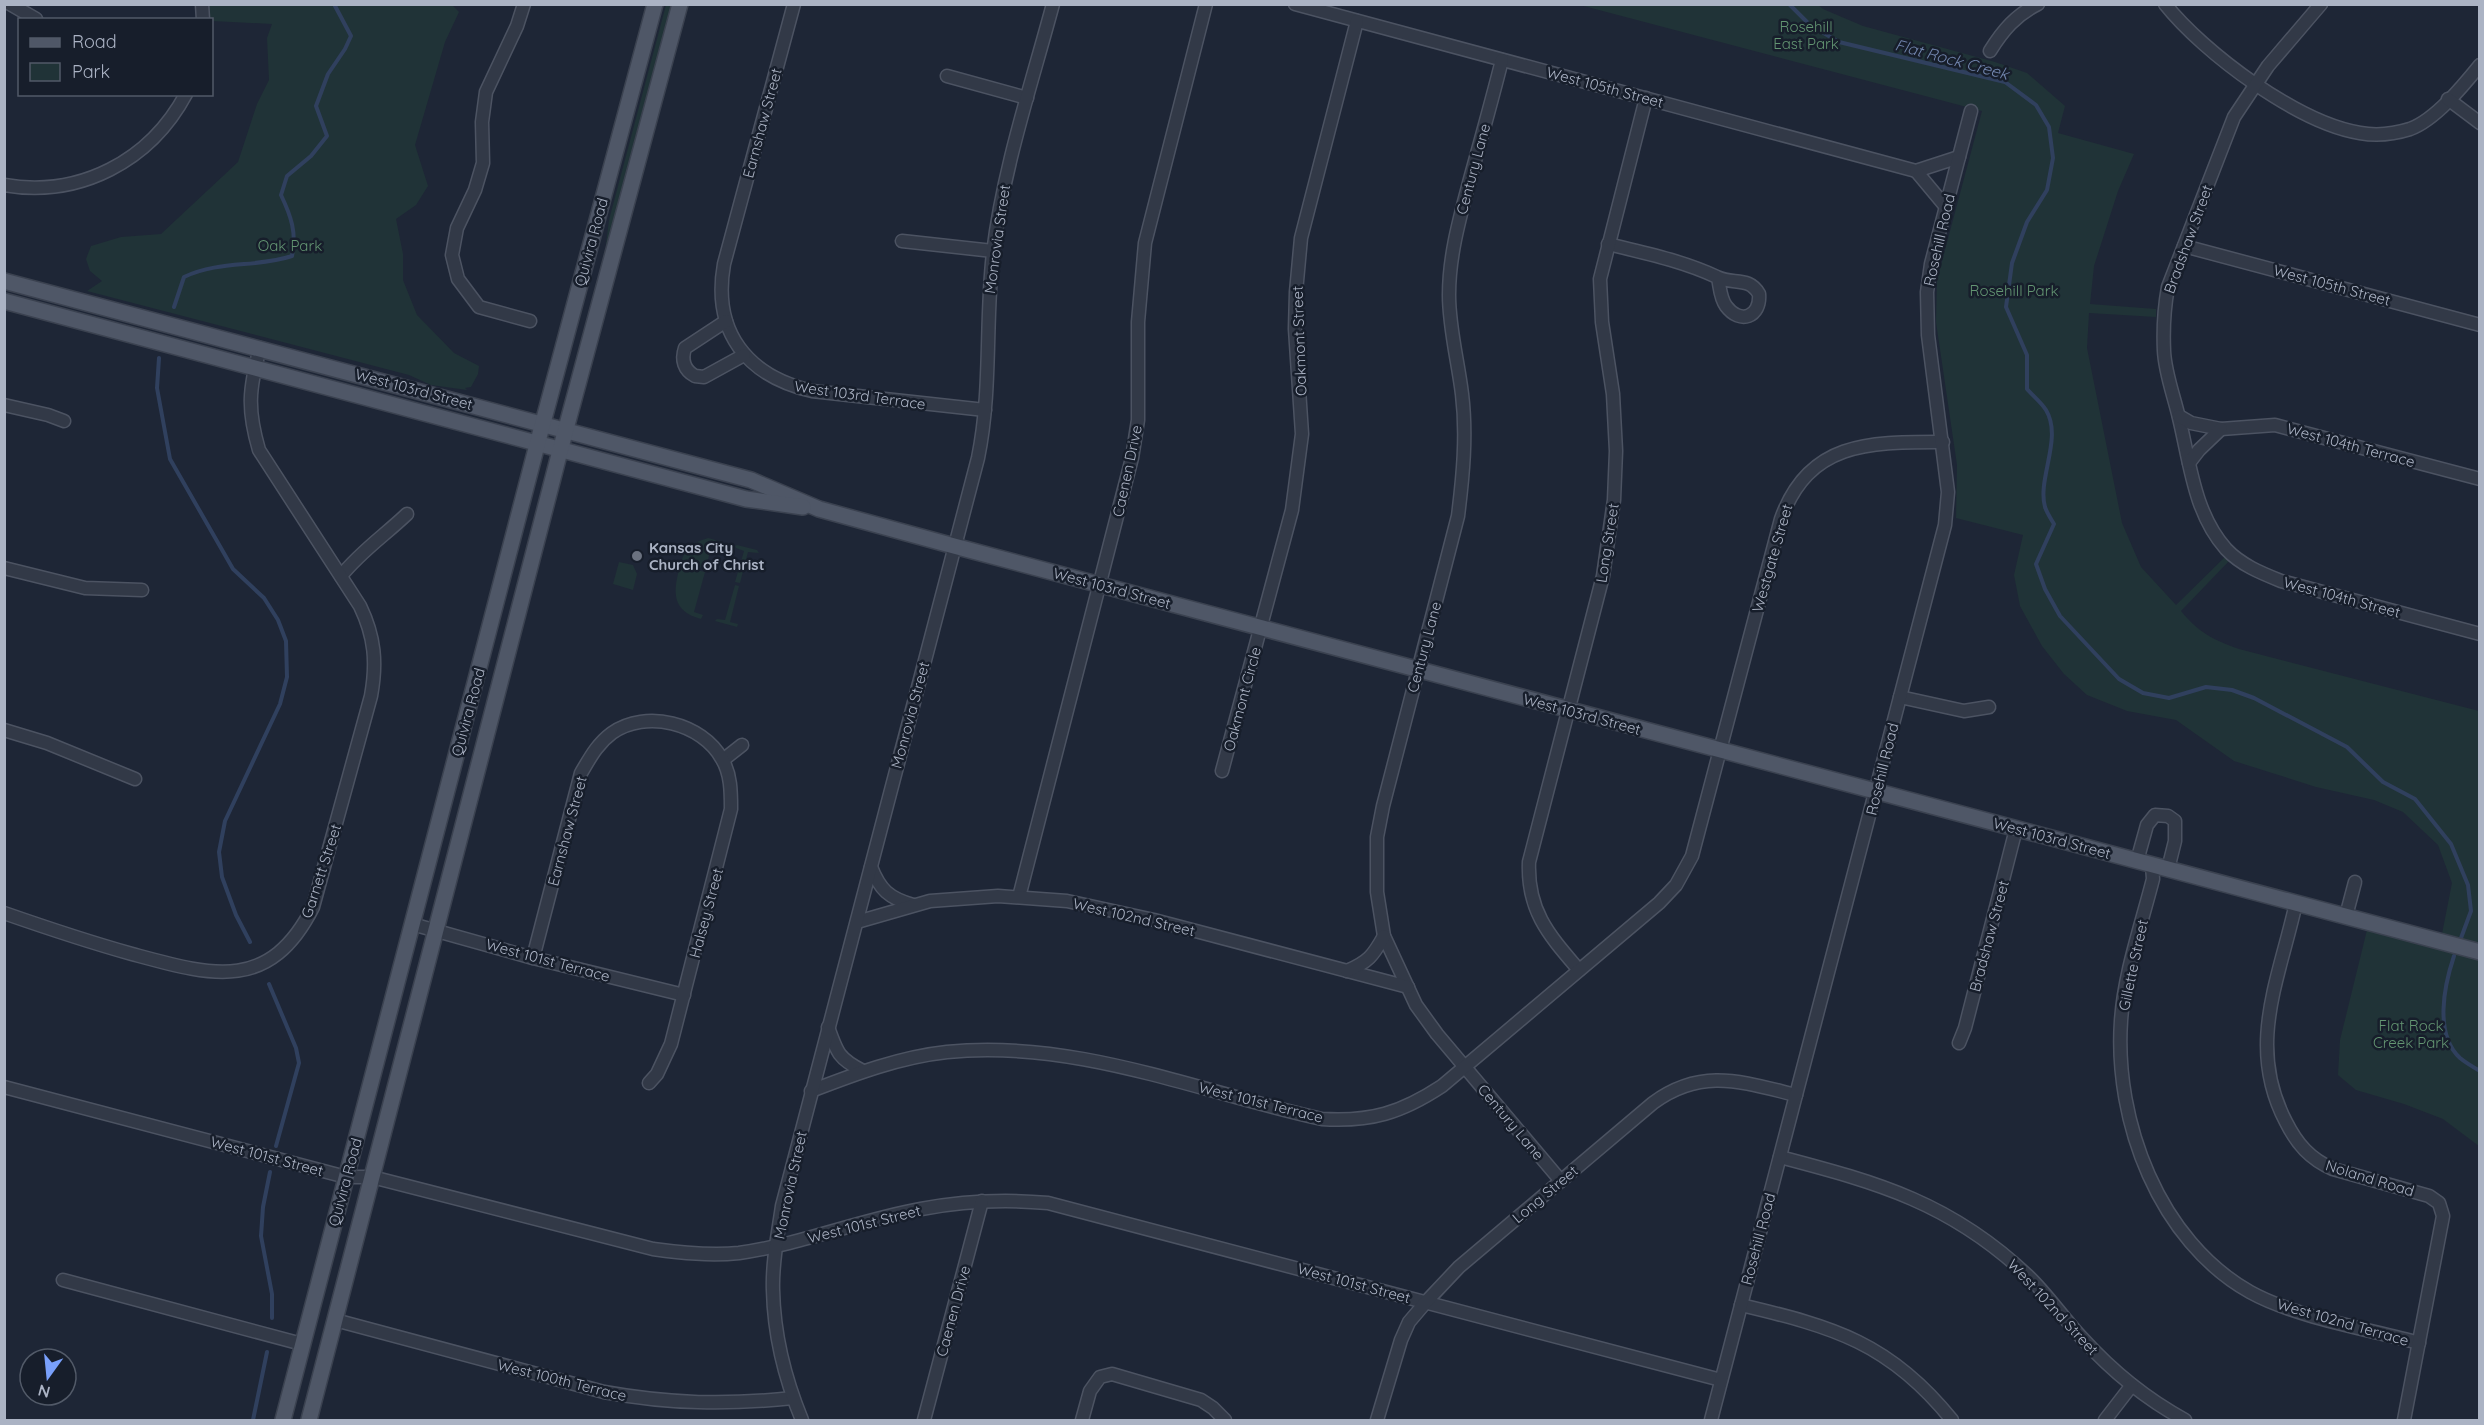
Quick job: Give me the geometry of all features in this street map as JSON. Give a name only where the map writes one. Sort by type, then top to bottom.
[{"type":"main road","name":"Quivira Road","points":[[283,1420],[537,444],[655,4]]},
{"type":"main road","name":"Quivira Road","points":[[309,1420],[560,451],[680,4]]},
{"type":"main road","name":"West 103rd Street","points":[[4,281],[751,480],[819,509]]},
{"type":"main road","name":"West 103rd Street","points":[[4,301],[746,499],[819,509],[2480,952]]},
{"type":"street","points":[[10,4],[34,18]]},
{"type":"street","points":[[524,4],[517,26],[486,92],[482,122],[483,163],[475,190],[457,228],[452,255],[453,267],[458,279],[479,308],[530,321]]},
{"type":"street","name":"Earnshaw Street","points":[[730,242],[794,4]]},
{"type":"street","name":"Monrovia Street","points":[[802,1420],[780,1354],[775,1324],[773,1288],[782,1206],[978,458],[988,381],[989,288],[1001,199],[1053,4]]},
{"type":"street","name":"Caenen Drive","points":[[1019,897],[1125,489],[1138,420],[1138,322],[1145,243],[1206,4]]},
{"type":"street","name":"West 105th Street","points":[[1295,4],[1916,171]]},
{"type":"street","points":[[1990,51],[2009,24],[2022,12],[2038,4]]},
{"type":"street","points":[[2165,4],[2205,45],[2255,83],[2325,123],[2369,134],[2410,129],[2429,120],[2480,65]]},
{"type":"street","name":"Bradshaw Street","points":[[2216,536],[2199,503],[2164,354],[2163,326],[2168,287],[2234,117],[2255,83],[2321,4]]},
{"type":"street","name":"Oakmont Street","points":[[1261,628],[1292,510],[1298,474],[1302,434],[1296,292],[1301,238],[1357,21]]},
{"type":"street","name":"Century Lane","points":[[1502,60],[1456,232],[1451,264],[1449,296],[1463,415],[1463,474],[1458,516],[1383,806],[1377,837],[1377,892],[1384,936],[1416,1005],[1464,1067],[1561,1181]]},
{"type":"street","points":[[947,76],[1027,98]]},
{"type":"street","points":[[4,184],[30,188],[59,186],[87,180],[111,170],[149,145],[164,129],[185,96]]},
{"type":"street","name":"Long Street","points":[[1579,970],[1549,934],[1537,914],[1528,873],[1533,843],[1603,576],[1614,500],[1616,451],[1613,394],[1599,291],[1608,244],[1646,98]]},
{"type":"street","points":[[2448,99],[2480,123]]},
{"type":"street","name":"Rosehill Road","points":[[1711,1420],[1945,525],[1948,492],[1926,318],[1931,264],[1971,111]]},
{"type":"street","points":[[1946,207],[1916,171],[1959,158]]},
{"type":"street","points":[[902,241],[993,251]]},
{"type":"street","name":"West 103rd Terrace","points":[[730,242],[722,277],[722,300],[726,321],[744,355],[770,377],[789,386],[812,391],[985,410]]},
{"type":"street","points":[[1608,244],[1694,266],[1718,278]]},
{"type":"street","name":"West 105th Street","points":[[2184,246],[2480,325]]},
{"type":"street","points":[[726,321],[685,348],[683,354],[686,368],[695,376],[704,377],[744,355]]},
{"type":"street","name":"Garnett Street","points":[[4,914],[86,941],[206,972],[227,973],[248,969],[284,949],[298,933],[313,907],[375,676],[375,652],[369,626],[341,576],[259,450],[251,423],[250,403],[260,348]]},
{"type":"street","points":[[4,405],[64,421]]},
{"type":"street","name":"West 104th Terrace","points":[[2178,416],[2191,423],[2221,429],[2276,425],[2480,479]]},
{"type":"street","points":[[2190,463],[2199,450],[2221,429]]},
{"type":"street","name":"Westgate Street","points":[[1720,750],[1781,519],[1799,483],[1812,470],[1842,451],[1871,444],[1943,442]]},
{"type":"street","points":[[341,576],[356,557],[378,542],[407,514]]},
{"type":"street","name":"West 104th Street","points":[[2216,536],[2240,561],[2260,573],[2281,581],[2480,634]]},
{"type":"street","points":[[4,568],[85,588],[142,590]]},
{"type":"street","name":"Oakmont Circle","points":[[1222,771],[1261,628]]},
{"type":"street","points":[[1900,697],[1964,711],[1989,707]]},
{"type":"street","name":"Earnshaw Street","points":[[533,958],[581,773],[596,748],[612,733],[624,726],[642,721],[667,722],[693,731],[713,747],[723,760]]},
{"type":"street","points":[[4,730],[47,743],[135,779]]},
{"type":"street","points":[[723,760],[742,745]]},
{"type":"street","name":"West 101st Terrace","points":[[811,1091],[863,1071],[917,1057],[945,1053],[1018,1050],[1106,1062],[1312,1117],[1342,1120],[1377,1117],[1405,1108],[1442,1086],[1659,903],[1676,885],[1692,856],[1720,750]]},
{"type":"street","name":"Halsey Street","points":[[648,1083],[666,1059],[731,809],[731,790],[723,760]]},
{"type":"street","points":[[2137,861],[2147,825],[2155,815],[2168,816],[2175,821],[2177,828],[2168,869]]},
{"type":"street","name":"Bradshaw Street","points":[[1959,1043],[1965,1028],[2016,829]]},
{"type":"street","name":"Gillette Street","points":[[2147,1171],[2132,1127],[2124,1090],[2121,1021],[2125,989],[2153,879],[2152,865]]},
{"type":"street","points":[[871,867],[878,885],[896,900],[914,905]]},
{"type":"street","points":[[2346,916],[2355,882]]},
{"type":"street","name":"West 102nd Street","points":[[856,922],[930,901],[974,897],[1019,897],[1067,901],[1100,907],[1408,987]]},
{"type":"street","name":"Noland Road","points":[[2296,903],[2268,1018],[2266,1058],[2271,1086],[2279,1109],[2291,1132],[2307,1153],[2319,1163],[2429,1196],[2439,1203],[2443,1216],[2404,1420]]},
{"type":"street","name":"West 101st Terrace","points":[[412,924],[533,958],[684,995]]},
{"type":"street","points":[[1347,971],[1366,963],[1376,952],[1384,936]]},
{"type":"street","points":[[828,1027],[835,1047],[844,1062],[863,1071]]},
{"type":"street","name":"Long Street","points":[[1377,1420],[1401,1340],[1409,1322],[1426,1302],[1459,1267],[1653,1103],[1683,1085],[1713,1079],[1729,1080],[1796,1095]]},
{"type":"street","name":"West 101st Street","points":[[4,1087],[346,1177],[372,1177],[653,1249],[694,1254],[723,1254],[776,1246],[920,1209],[1010,1199],[1048,1203],[1721,1380]]},
{"type":"street","name":"West 102nd Street","points":[[1780,1156],[1868,1180],[1905,1194],[1940,1211],[1976,1233],[2029,1277],[2107,1365],[2158,1406],[2185,1420]]},
{"type":"street","name":"West 102nd Terrace","points":[[2147,1171],[2182,1231],[2203,1255],[2229,1278],[2250,1292],[2296,1311],[2419,1343]]},
{"type":"street","name":"Caenen Drive","points":[[924,1420],[982,1201]]},
{"type":"street","points":[[63,1280],[302,1344]]},
{"type":"street","points":[[1741,1305],[1827,1327],[1879,1352],[1923,1386],[1952,1420]]},
{"type":"street","name":"West 100th Terrace","points":[[335,1320],[604,1392],[641,1399],[713,1404],[793,1398]]},
{"type":"street","points":[[1082,1420],[1090,1391],[1100,1377],[1112,1374],[1201,1400],[1225,1420]]},
{"type":"street","points":[[2105,1420],[2132,1385]]},
{"type":"green space","name":"Oak Park","points":[[451,4],[459,12],[445,42],[415,145],[428,186],[416,205],[396,219],[403,254],[403,280],[417,315],[454,353],[479,366],[478,374],[471,387],[465,388],[467,390],[431,385],[409,375],[87,291],[102,281],[90,271],[86,259],[91,246],[121,237],[161,234],[238,162],[257,104],[269,80],[267,38],[272,24],[213,21],[213,18],[206,18],[204,5]]},
{"type":"green space","points":[[666,5],[674,5],[609,245],[606,244],[609,220]]},
{"type":"green space","name":"Rosehill Park","points":[[1580,5],[1818,5],[1863,26],[2027,73],[2065,106],[2058,133],[2134,154],[2118,191],[2094,266],[2090,304],[2156,309],[2156,317],[2089,313],[2087,348],[2122,523],[2141,567],[2176,605],[2226,556],[2230,560],[2181,611],[2194,625],[2207,634],[2239,649],[2479,711],[2479,945],[2442,934],[2452,883],[2438,845],[2403,812],[2374,800],[2316,787],[2234,761],[2176,720],[2127,711],[2087,695],[2064,674],[2042,646],[2020,606],[2014,575],[2023,535],[1956,518],[1957,465],[1936,322],[1937,280],[1982,111]]},
{"type":"green space","points":[[708,538],[723,542],[721,544],[712,542],[706,569],[681,563],[690,546]]},
{"type":"green space","points":[[737,545],[757,550],[759,553],[748,552],[740,583],[735,582],[744,551],[736,548]]},
{"type":"green space","points":[[619,562],[633,565],[637,574],[633,590],[613,584]]},
{"type":"green space","points":[[680,566],[705,572],[694,612],[703,615],[701,619],[684,611],[679,605],[676,584]]},
{"type":"green space","points":[[735,585],[739,586],[730,622],[738,624],[737,627],[715,621],[725,620]]},
{"type":"green space","name":"Flat Rock Creek Park","points":[[2367,930],[2479,960],[2479,1146],[2443,1119],[2404,1104],[2356,1090],[2338,1075],[2340,1040]]},
{"type":"waterway","points":[[174,307],[184,277],[211,268],[265,262],[292,256],[294,240],[292,225],[281,195],[287,176],[311,156],[327,136],[316,106],[328,74],[351,36],[334,4]]},
{"type":"waterway","name":"Flat Rock Creek","points":[[1789,4],[1810,25],[1839,42],[2005,82],[2036,105],[2049,127],[2053,158],[2047,190],[2027,222],[2012,263],[2006,307],[2027,355],[2027,389],[2044,407],[2051,421],[2051,446],[2043,496],[2046,509],[2054,524],[2036,564],[2045,589],[2060,616],[2119,679],[2143,693],[2169,698],[2206,687],[2232,690],[2254,698],[2347,747],[2383,782],[2415,799],[2451,844],[2468,885],[2471,911],[2461,938]]},
{"type":"waterway","points":[[159,358],[157,388],[170,459],[233,569],[264,598],[278,620],[286,641],[287,677],[280,704],[225,821],[219,852],[222,877],[236,915],[250,942]]},
{"type":"waterway","name":"Flat Rock Creek","points":[[2454,956],[2447,981],[2444,1023],[2452,1048],[2460,1058],[2480,1071]]},
{"type":"waterway","points":[[269,984],[296,1048],[299,1063],[276,1146]]},
{"type":"waterway","points":[[270,1172],[263,1207],[261,1236],[272,1294],[272,1318]]},
{"type":"waterway","points":[[253,1420],[267,1352]]},
{"type":"place","name":"Kansas City Church of Christ","points":[[637,556]]},
{"type":"park label","name":"Rosehill East Park","points":[[1806,34]]}]
